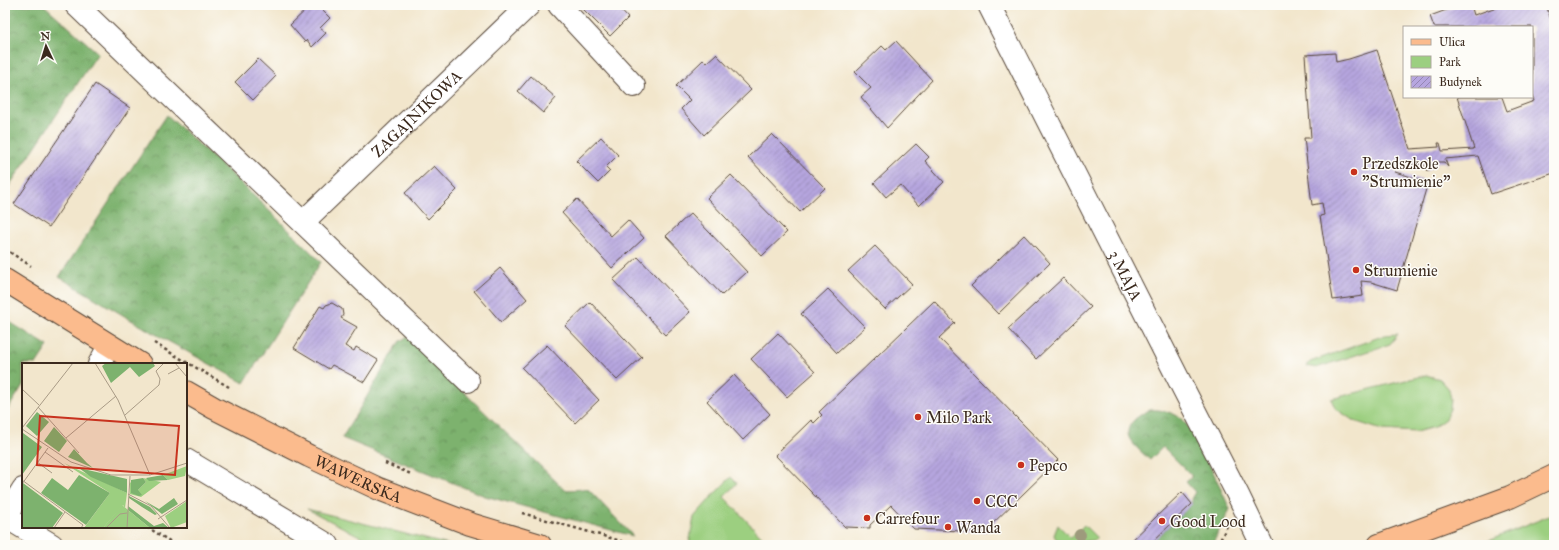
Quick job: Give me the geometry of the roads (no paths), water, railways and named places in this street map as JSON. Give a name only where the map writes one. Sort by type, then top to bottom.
[{"type":"main road","points":[[5,280],[104,355],[136,363]]},
{"type":"main road","name":"WAWERSKA","points":[[187,393],[214,408],[309,456],[379,489],[470,524],[540,545]]},
{"type":"main road","points":[[1379,545],[1510,497],[1554,476]]},
{"type":"street","points":[[76,5],[468,381]]},
{"type":"street","name":"ZAGAJNIKOWA","points":[[303,222],[529,5]]},
{"type":"street","points":[[559,5],[634,86]]},
{"type":"street","name":"3 MAJA","points":[[989,5],[1262,545]]},
{"type":"street","points":[[187,461],[328,545]]},
{"type":"street","points":[[22,492],[5,517],[22,527]]},
{"type":"street","points":[[23,528],[52,545]]},
{"type":"place","name":"Przedszkole \"Strumienie\"","points":[[1354,172]]},
{"type":"place","name":"Strumienie","points":[[1356,270]]},
{"type":"place","name":"Milo Park","points":[[918,417]]},
{"type":"place","name":"Pepco","points":[[1021,465]]},
{"type":"place","name":"CCC","points":[[977,501]]},
{"type":"place","name":"Carrefour","points":[[867,518]]},
{"type":"place","name":"Good Lood","points":[[1162,521]]},
{"type":"place","name":"Wanda","points":[[948,527]]}]
